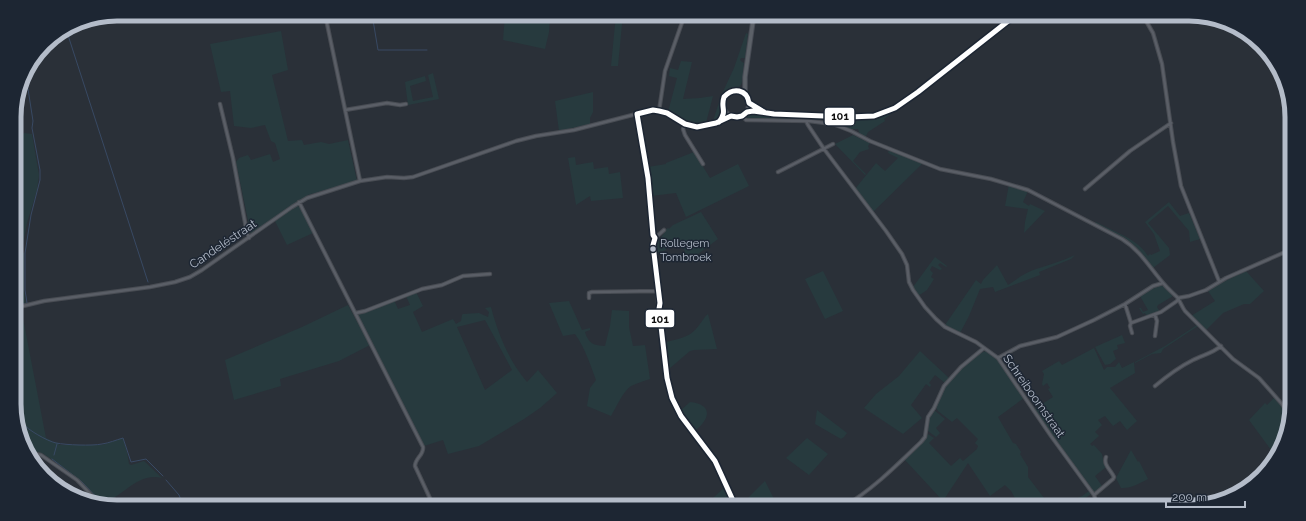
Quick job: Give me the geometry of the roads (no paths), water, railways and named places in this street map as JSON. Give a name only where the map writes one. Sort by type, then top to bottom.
[{"type":"main road","points":[[753,21],[745,77],[745,93],[750,103],[763,112]]},
{"type":"main road","points":[[745,77],[742,85],[724,97],[722,105],[724,110],[731,116],[742,116],[747,112],[753,111],[774,114],[861,117],[874,116],[894,108],[918,92],[1008,21]]},
{"type":"main road","points":[[736,90],[745,93]]},
{"type":"main road","points":[[747,112],[750,103]]},
{"type":"street","points":[[326,21],[360,181]]},
{"type":"street","points":[[683,21],[667,66],[658,111],[667,114],[685,124],[696,127],[719,122],[731,116]]},
{"type":"street","points":[[1147,21],[1153,33],[1161,58],[1173,142],[1183,190],[1219,281]]},
{"type":"street","points":[[220,104],[233,158],[249,238]]},
{"type":"street","points":[[345,110],[381,104],[406,104]]},
{"type":"street","name":"Candeléstraat","points":[[21,307],[175,282],[190,277],[202,270],[299,202],[310,197],[360,181],[387,177],[413,177],[531,137],[574,130],[653,110],[658,111]]},
{"type":"street","points":[[719,122],[724,110]]},
{"type":"street","points":[[637,114],[646,165],[654,238],[653,245],[657,291],[668,382],[673,400],[681,416],[715,461],[733,500]]},
{"type":"street","points":[[742,116],[745,120],[806,121],[833,124],[874,143],[940,169],[1024,188],[1127,242],[1139,252],[1163,283],[1178,298],[1185,311],[1233,359],[1259,378],[1285,409]]},
{"type":"street","name":"Schreiboomstraat","points":[[806,121],[824,149],[882,225],[902,254],[907,265],[910,284],[925,307],[945,327],[972,339],[998,358],[1094,495],[1096,500]]},
{"type":"street","points":[[1084,189],[1130,151],[1171,123]]},
{"type":"street","points":[[685,124],[683,129],[685,135],[703,164]]},
{"type":"street","points":[[778,172],[833,144]]},
{"type":"street","points":[[299,202],[423,447],[423,452],[415,463],[415,466],[431,500]]},
{"type":"street","points":[[654,238],[664,230]]},
{"type":"street","points":[[1132,323],[1155,315],[1177,301],[1178,298],[1206,290],[1219,281],[1285,252]]},
{"type":"street","points":[[356,313],[422,289],[442,285],[463,276],[490,274]]},
{"type":"street","points":[[998,358],[1025,344],[1057,337],[1100,318],[1153,286],[1163,283]]},
{"type":"street","points":[[657,286],[660,298],[659,309]]},
{"type":"street","points":[[589,298],[589,293],[592,292],[657,291]]},
{"type":"street","points":[[1125,304],[1132,323],[1130,326],[1132,333]]},
{"type":"street","points":[[1155,315],[1157,321],[1155,336]]},
{"type":"street","points":[[1155,386],[1176,369],[1194,359],[1212,352],[1221,346]]},
{"type":"street","points":[[853,500],[878,482],[921,442],[925,437],[928,417],[934,408],[944,386],[961,367],[984,348]]},
{"type":"street","points":[[35,454],[41,455],[77,480],[93,497]]},
{"type":"street","points":[[1094,495],[1114,477],[1105,463],[1104,460],[1106,457]]},
{"type":"waterway","points":[[373,21],[378,50],[427,50]]},
{"type":"waterway","points":[[68,35],[148,282]]},
{"type":"waterway","points":[[21,304],[27,303],[25,290],[25,253],[31,215],[40,180],[40,170],[32,128],[33,121],[26,85]]},
{"type":"waterway","points":[[23,424],[43,438],[56,443],[98,445],[123,438],[131,462],[146,459],[163,476]]},
{"type":"waterway","points":[[54,455],[57,444]]},
{"type":"waterway","points":[[52,459],[82,482],[97,498]]},
{"type":"waterway","points":[[166,480],[179,495],[181,500]]},
{"type":"place","name":"Rollegem Tombroek","points":[[653,249]]}]
